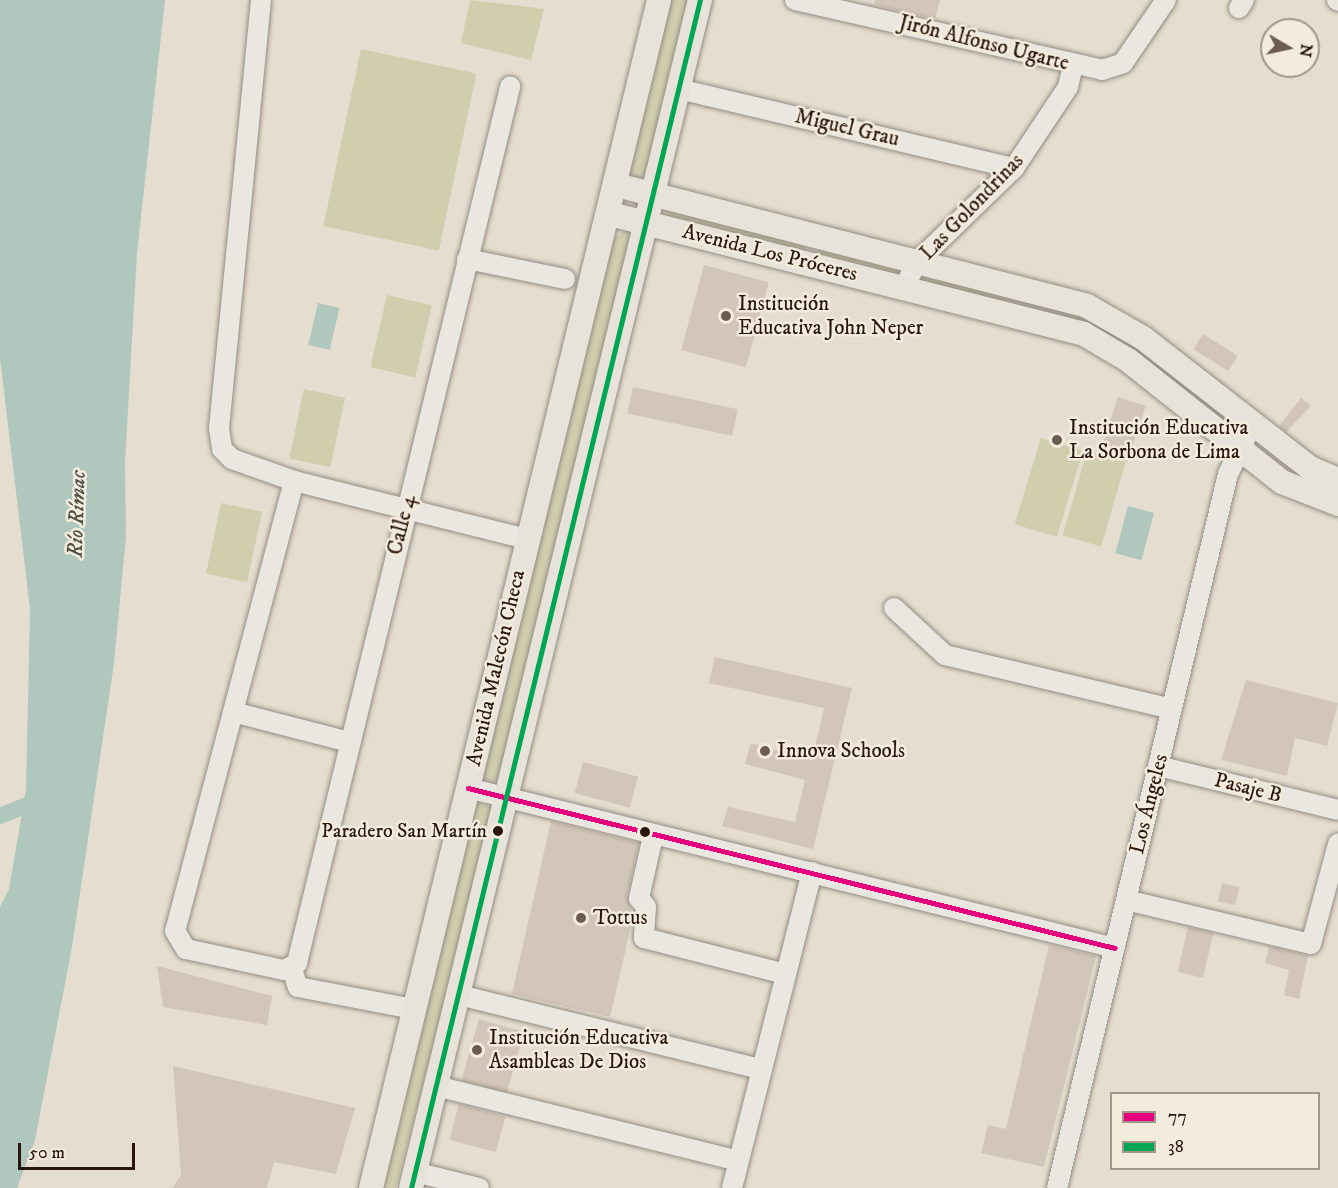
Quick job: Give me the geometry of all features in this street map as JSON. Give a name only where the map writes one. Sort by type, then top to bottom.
[{"type":"main road","name":"Avenida Malecón Checa","points":[[371,1188],[527,539],[610,214],[659,0]]},
{"type":"main road","name":"Avenida Malecón Checa","points":[[413,1180],[700,0]]},
{"type":"main road","name":"Avenida Los Próceres","points":[[617,184],[1088,306],[1143,338],[1310,468],[1338,480]]},
{"type":"main road","name":"Avenida Los Próceres","points":[[610,214],[808,262],[1084,334],[1128,360],[1239,450],[1301,493],[1338,504]]},
{"type":"main road","points":[[808,262],[815,235]]},
{"type":"street","points":[[261,0],[219,429],[222,449],[232,459],[294,481],[527,539]]},
{"type":"street","name":"Jirón Alfonso Ugarte","points":[[795,0],[1102,70],[1123,63],[1166,0]]},
{"type":"street","name":"Las Golondrinas","points":[[904,287],[918,261],[1014,168],[1068,87],[1073,65]]},
{"type":"street","name":"Calle 4","points":[[294,966],[510,87]]},
{"type":"street","name":"Miguel Grau","points":[[679,88],[1014,168]]},
{"type":"street","points":[[467,259],[565,279]]},
{"type":"street","name":"Los Ángeles","points":[[1057,1188],[1228,474],[1252,424]]},
{"type":"street","points":[[294,481],[175,931],[186,949],[294,966],[298,987],[413,1009]]},
{"type":"street","points":[[894,608],[945,656],[1172,709]]},
{"type":"street","points":[[233,712],[349,742]]},
{"type":"street","name":"Pasaje B","points":[[1158,766],[1338,810]]},
{"type":"street","points":[[468,788],[653,836],[812,872],[1115,948]]},
{"type":"street","points":[[653,836],[639,898],[646,907],[644,938],[785,974]]},
{"type":"street","points":[[1126,900],[1311,944],[1338,844]]},
{"type":"street","points":[[732,1188],[812,872]]},
{"type":"street","points":[[459,995],[761,1069]]},
{"type":"street","points":[[436,1086],[738,1161]]},
{"type":"street","points":[[413,1180],[479,1188]]},
{"type":"shaded area","points":[[470,0],[544,9],[531,60],[461,43]]},
{"type":"shaded area","points":[[668,0],[692,0],[649,180],[640,184],[628,179]]},
{"type":"shaded area","points":[[361,49],[476,74],[439,251],[323,226]]},
{"type":"shaded area","points":[[669,207],[806,244],[804,252],[666,217]]},
{"type":"shaded area","points":[[626,231],[631,237],[502,784],[480,779],[609,240]]},
{"type":"shaded area","points":[[820,246],[903,265],[901,278],[818,255]]},
{"type":"shaded area","points":[[922,274],[1107,323],[1243,426],[1238,437],[1134,358],[921,281]]},
{"type":"shaded area","points":[[387,295],[432,305],[415,377],[370,367]]},
{"type":"shaded area","points":[[304,389],[345,398],[330,467],[289,458]]},
{"type":"shaded area","points":[[1041,438],[1083,451],[1057,537],[1015,524]]},
{"type":"shaded area","points":[[1087,451],[1125,462],[1101,547],[1063,536]]},
{"type":"shaded area","points":[[221,503],[262,512],[247,582],[206,573]]},
{"type":"shaded area","points":[[474,802],[497,808],[395,1188],[371,1185]]},
{"type":"water","name":"Río Rímac","points":[[0,0],[165,0],[137,253],[125,462],[126,536],[114,663],[72,947],[35,1140],[17,1188],[0,1188],[0,907],[9,889],[26,790],[30,609],[0,358]]},
{"type":"water","points":[[318,303],[339,308],[330,350],[308,345]]},
{"type":"water","points":[[1128,506],[1154,513],[1141,560],[1115,553]]},
{"type":"building","points":[[875,0],[940,0],[935,19],[875,5]]},
{"type":"building","name":"Institución Educativa John Neper","points":[[704,265],[769,282],[746,367],[681,350]]},
{"type":"building","points":[[1203,334],[1238,356],[1228,371],[1193,349]]},
{"type":"building","points":[[633,387],[738,409],[732,436],[627,413]]},
{"type":"building","points":[[1118,397],[1146,406],[1127,462],[1100,453]]},
{"type":"building","points":[[1301,398],[1311,406],[1286,432],[1279,426]]},
{"type":"building","name":"Innova Schools","points":[[715,657],[852,688],[813,849],[722,826],[728,807],[795,822],[805,780],[745,764],[751,743],[812,760],[824,708],[709,683]]},
{"type":"building","points":[[1246,680],[1338,703],[1327,746],[1295,738],[1287,776],[1221,760]]},
{"type":"building","points":[[583,762],[638,777],[630,808],[575,793]]},
{"type":"building","name":"Tottus","points":[[551,821],[639,843],[627,896],[633,917],[610,1017],[512,994]]},
{"type":"building","points":[[1222,883],[1240,887],[1235,906],[1218,902]]},
{"type":"building","points":[[1188,927],[1213,933],[1203,978],[1178,972]]},
{"type":"building","points":[[1049,945],[1096,956],[1044,1167],[981,1153],[988,1125],[1006,1129]]},
{"type":"building","points":[[1269,946],[1308,956],[1299,999],[1284,995],[1289,970],[1265,963]]},
{"type":"building","points":[[157,966],[272,996],[267,1025],[163,1007]]},
{"type":"building","points":[[479,1019],[524,1032],[507,1093],[461,1081]]},
{"type":"building","points":[[173,1066],[355,1108],[336,1174],[274,1162],[267,1188],[172,1188],[181,1175]]},
{"type":"building","points":[[459,1104],[505,1116],[496,1152],[449,1140]]},
{"type":"waterway","points":[[0,816],[44,798]]},
{"type":"transit line","name":"38","points":[[411,1188],[700,0]]},
{"type":"transit line","name":"77","points":[[468,788],[1115,948]]},
{"type":"place","name":"Institución Educativa John Neper","points":[[726,316]]},
{"type":"place","name":"Institución Educativa La Sorbona de Lima","points":[[1057,440]]},
{"type":"place","name":"Innova Schools","points":[[765,751]]},
{"type":"place","name":"Paradero San Martín","points":[[498,831]]},
{"type":"place","name":"Tottus","points":[[581,918]]},
{"type":"place","name":"Institución Educativa Asambleas De Dios","points":[[477,1050]]}]
